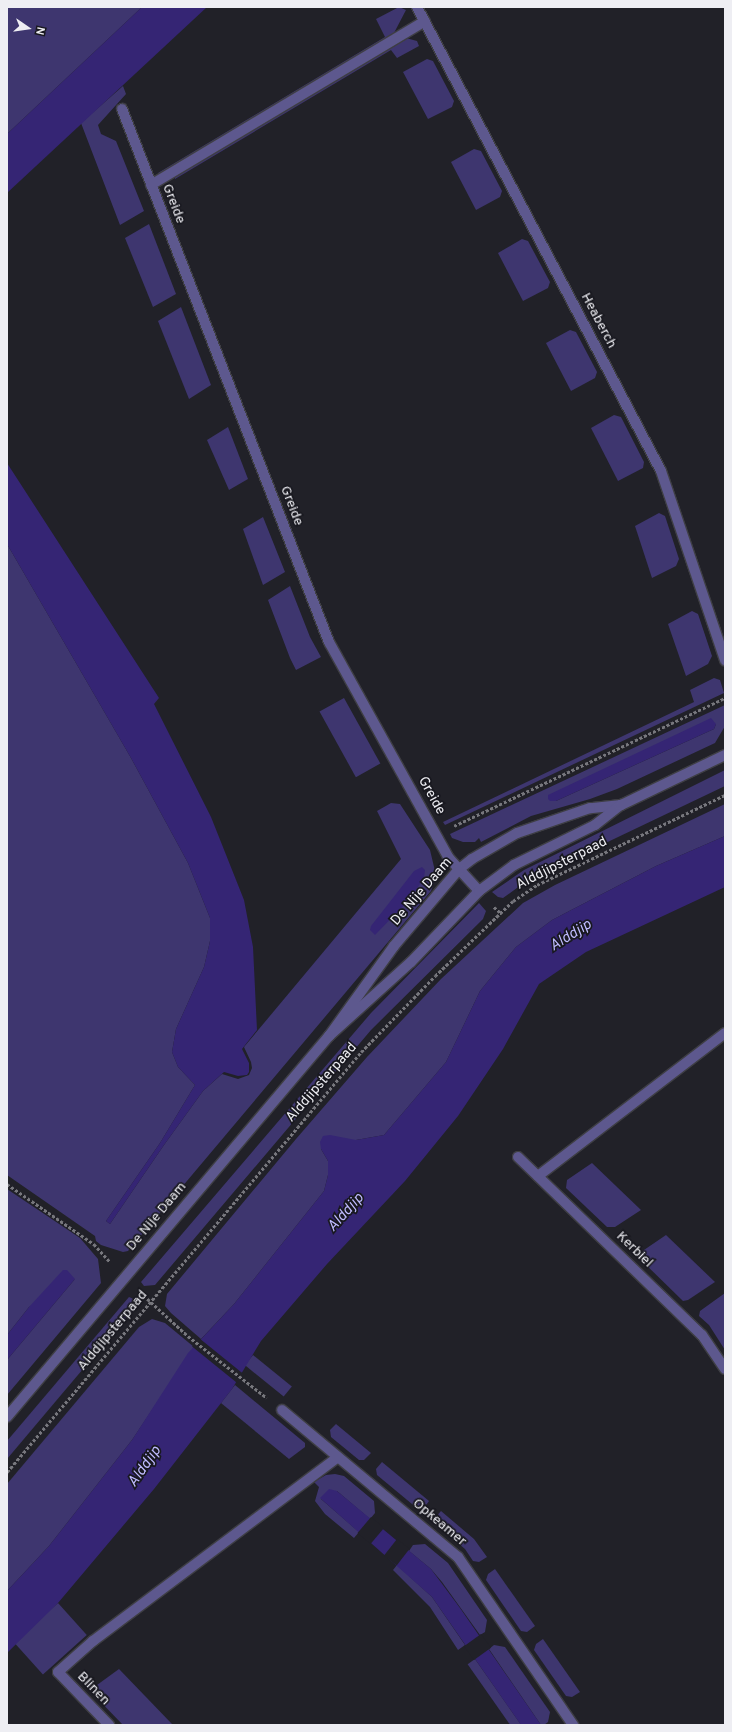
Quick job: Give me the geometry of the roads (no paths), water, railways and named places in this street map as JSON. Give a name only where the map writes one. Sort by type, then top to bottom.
[{"type":"street","name":"Heaberch","points":[[417,7],[661,471],[725,660]]},
{"type":"street","points":[[151,185],[425,21]]},
{"type":"street","name":"Greide","points":[[122,109],[329,642],[448,857],[479,891]]},
{"type":"street","name":"De Nije Daam","points":[[329,1036],[411,962],[479,891],[514,865],[595,825],[621,805],[725,755]]},
{"type":"street","name":"De Nije Daam","points":[[7,1417],[329,1036],[394,946],[459,869],[472,859],[517,833],[590,808],[621,805]]},
{"type":"street","points":[[538,1176],[725,1033]]},
{"type":"street","name":"Kerbiel","points":[[518,1157],[702,1334],[725,1369]]},
{"type":"street","name":"Opkeamer","points":[[282,1410],[458,1557],[573,1725]]},
{"type":"street","name":"Blinen","points":[[109,1725],[58,1672],[93,1641],[338,1457]]},
{"type":"water","points":[[142,7],[207,7],[7,193],[7,134]]},
{"type":"water","points":[[7,463],[159,698],[154,704],[211,817],[244,900],[253,947],[257,1030],[242,1049],[249,1063],[249,1072],[247,1075],[238,1076],[224,1072],[203,1091],[110,1224],[106,1221],[160,1143],[195,1085],[178,1067],[172,1052],[176,1029],[204,967],[210,941],[210,918],[188,863],[131,758],[7,544]]},
{"type":"water","points":[[711,718],[716,724],[714,729],[556,801],[550,801],[548,799],[548,795]]},
{"type":"water","name":"Alddjip","points":[[725,836],[725,887],[586,952],[539,984],[503,1049],[458,1116],[405,1181],[327,1264],[261,1341],[232,1389],[154,1489],[58,1603],[7,1653],[7,1591],[49,1546],[132,1440],[188,1353],[234,1304],[324,1191],[328,1175],[328,1161],[321,1149],[320,1142],[323,1136],[330,1135],[356,1140],[384,1135],[446,1062],[480,991],[516,947],[552,920],[656,866]]},
{"type":"water","points":[[422,867],[425,870],[424,878],[409,900],[375,935],[370,930],[371,926],[414,871]]},
{"type":"water","points":[[63,1270],[67,1270],[75,1279],[7,1360],[7,1335],[29,1307]]},
{"type":"water","points":[[329,1489],[337,1491],[431,1569],[460,1608],[541,1725],[521,1725],[432,1597],[320,1498]]}]
